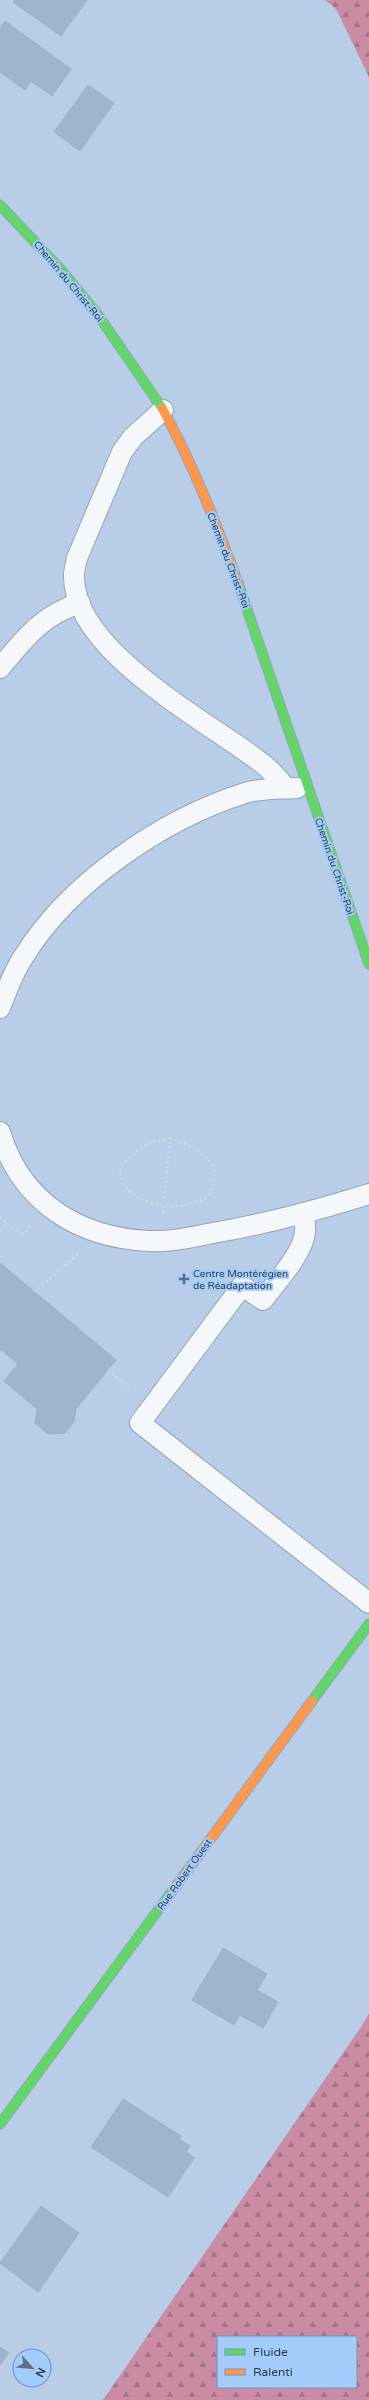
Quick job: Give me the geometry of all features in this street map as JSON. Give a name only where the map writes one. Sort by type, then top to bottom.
[{"type":"street","name":"Chemin du Christ-Roi","points":[[0,205],[62,271],[98,315],[163,410],[197,479],[218,528],[251,618],[307,787],[369,964]]},
{"type":"street","name":"Rue Robert Ouest","points":[[0,2124],[369,1624]]},
{"type":"lane","points":[[163,410],[133,437],[122,452],[98,507],[77,558],[74,575],[80,603],[101,642],[120,660],[149,683],[265,765],[286,788]]},
{"type":"lane","points":[[0,668],[33,630],[48,617],[61,609],[80,603]]},
{"type":"lane","points":[[0,1008],[4,985],[23,956],[63,906],[95,877],[128,852],[176,823],[210,807],[247,793],[307,787]]},
{"type":"lane","points":[[0,1132],[7,1155],[17,1173],[46,1206],[89,1230],[118,1237],[150,1241],[182,1239],[251,1227],[369,1194]]},
{"type":"lane","points":[[303,1213],[305,1233],[303,1241],[295,1256],[263,1300],[242,1286],[140,1423],[369,1603]]},
{"type":"path","points":[[163,1214],[170,1138]]},
{"type":"path","points":[[170,1138],[196,1149],[209,1160],[215,1169],[214,1184],[206,1197],[188,1204],[164,1207],[135,1195],[123,1184],[120,1170],[129,1156],[144,1144],[170,1138]]},
{"type":"path","points":[[0,1217],[22,1236]]},
{"type":"path","points":[[0,1231],[7,1223]]},
{"type":"path","points":[[35,1292],[82,1249]]},
{"type":"path","points":[[108,1370],[134,1391]]},
{"type":"green space","points":[[325,0],[369,0],[369,77],[336,9]]},
{"type":"green space","points":[[369,2014],[369,2400],[103,2400],[361,2027]]},
{"type":"building","points":[[14,0],[87,0],[61,36],[13,2]]},
{"type":"building","points":[[5,21],[71,69],[52,96],[31,81],[25,90],[0,72],[0,28]]},
{"type":"building","points":[[88,85],[114,103],[80,151],[54,132]]},
{"type":"building","points":[[0,1263],[116,1360],[76,1409],[74,1422],[65,1433],[48,1434],[35,1423],[37,1409],[4,1381],[18,1364],[0,1349]]},
{"type":"building","points":[[223,1948],[267,1974],[257,1990],[278,2002],[263,2028],[240,2015],[234,2025],[192,2000]]},
{"type":"building","points":[[123,2099],[181,2136],[179,2139],[190,2146],[186,2152],[194,2158],[168,2197],[91,2147]]},
{"type":"building","points":[[41,2206],[79,2233],[38,2292],[0,2263]]},
{"type":"building","points":[[0,2347],[9,2353],[0,2365]]},
{"type":"traffic: fast","points":[[0,205],[62,271],[98,315],[162,408]]},
{"type":"traffic: fast","points":[[238,583],[369,964]]},
{"type":"traffic: fast","points":[[312,1701],[369,1624]]},
{"type":"traffic: fast","points":[[0,2124],[173,1890]]},
{"type":"traffic: slow","points":[[162,408],[184,451],[203,494],[238,583]]},
{"type":"traffic: slow","points":[[173,1890],[312,1701]]},
{"type":"place","name":"Centre Montérégien de Réadaptation","points":[[184,1279]]}]
